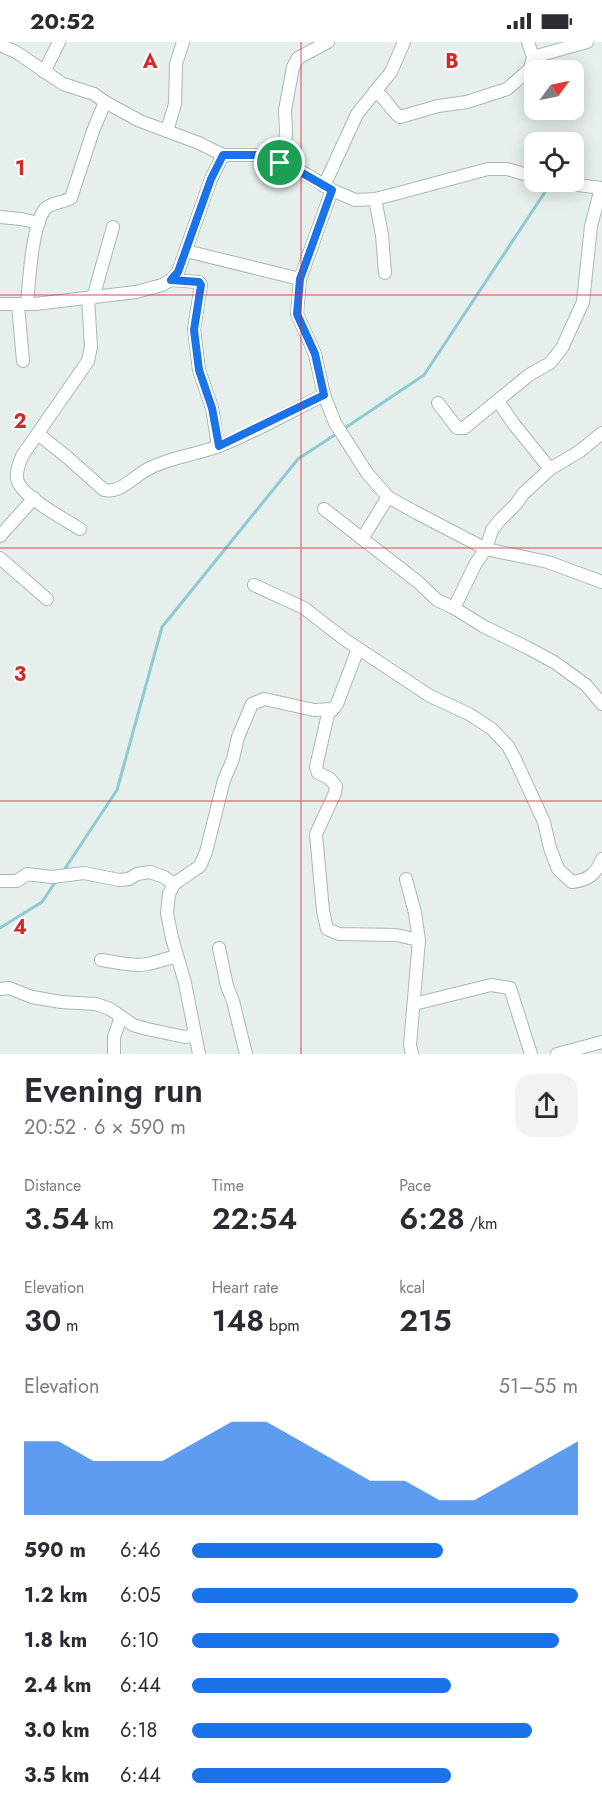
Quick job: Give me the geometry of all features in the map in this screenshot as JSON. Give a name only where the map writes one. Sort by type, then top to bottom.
[{"type":"street","points":[[44,72],[59,42]]},
{"type":"street","points":[[167,131],[175,104],[176,64],[183,42]]},
{"type":"street","points":[[280,163],[285,144],[285,110],[293,67],[298,58],[328,42]]},
{"type":"street","points":[[404,42],[391,72],[357,114],[328,188],[300,279],[297,314],[315,354],[324,395],[335,423],[367,473],[388,497],[486,549],[548,562],[602,582]]},
{"type":"street","points":[[375,91],[384,97],[400,117],[438,106],[467,102],[507,89],[530,69],[533,57],[528,42]]},
{"type":"street","points":[[533,57],[587,42]]},
{"type":"street","points":[[0,45],[16,52],[63,84],[94,94],[140,121],[223,155],[256,155],[280,163],[355,200],[375,199],[489,169],[507,169],[524,174]]},
{"type":"street","points":[[23,361],[22,304],[39,223],[44,210],[71,198],[105,102]]},
{"type":"street","points":[[0,304],[91,298],[136,292],[162,285],[171,280],[178,272],[211,179],[223,155]]},
{"type":"street","points":[[438,403],[460,430],[529,375],[550,363],[562,348],[583,302],[591,226],[602,188],[584,186]]},
{"type":"street","points":[[375,199],[382,235],[385,273]]},
{"type":"street","points":[[0,217],[39,223]]},
{"type":"street","points":[[80,529],[25,492],[17,482],[17,469],[22,456],[88,360],[91,347],[91,298],[113,227]]},
{"type":"street","points":[[186,251],[300,279]]},
{"type":"street","points":[[171,280],[199,282],[201,285],[194,330],[199,370],[212,408],[219,446]]},
{"type":"street","points":[[38,434],[104,490],[109,491],[119,488],[159,464],[219,446],[324,395]]},
{"type":"street","points":[[498,401],[550,469]]},
{"type":"street","points":[[454,608],[499,520],[550,469],[580,451],[602,434]]},
{"type":"street","points":[[362,539],[388,497]]},
{"type":"street","points":[[0,536],[34,498]]},
{"type":"street","points":[[324,510],[418,582],[437,600],[483,627],[554,662],[586,685],[602,704]]},
{"type":"street","points":[[0,558],[47,599]]},
{"type":"street","points":[[254,585],[304,608],[358,649],[430,696],[469,714],[492,729],[515,759],[544,822],[550,848],[558,868],[572,882],[587,878],[597,872],[602,859]]},
{"type":"street","points":[[358,649],[337,704],[328,714],[316,767],[318,772],[329,778],[336,786],[316,834],[323,911],[327,929],[339,934],[396,935],[419,940]]},
{"type":"street","points":[[199,1054],[185,983],[176,957],[167,913],[169,894],[174,884],[200,866],[206,852],[224,780],[252,704],[264,699],[314,710],[333,708]]},
{"type":"street","points":[[0,881],[17,881],[27,874],[52,877],[84,873],[119,880],[150,872],[174,884]]},
{"type":"street","points":[[406,879],[419,940],[410,1045],[412,1054]]},
{"type":"street","points":[[219,948],[226,986],[233,1001],[246,1054]]},
{"type":"street","points":[[101,960],[136,965],[176,957]]},
{"type":"street","points":[[414,1004],[491,985],[510,988],[531,1054]]},
{"type":"street","points":[[0,989],[9,988],[39,998],[61,1002],[96,1004],[110,1009],[133,1025],[162,1033],[195,1035]]},
{"type":"street","points":[[114,1054],[114,1037],[121,1017]]},
{"type":"street","points":[[557,1054],[576,1052],[602,1042]]},
{"type":"waterway","points":[[342,430],[424,375],[545,192]]},
{"type":"waterway","points":[[62,873],[117,790],[162,627],[298,459],[336,434]]},
{"type":"waterway","points":[[0,928],[42,902],[56,881]]},
{"type":"route","points":[[223,155],[256,155],[280,163],[332,190],[300,279],[297,314],[307,341],[315,354],[324,395],[219,446],[212,408],[199,370],[194,330],[201,285],[199,282],[171,280],[178,272],[211,179],[223,155]]}]
